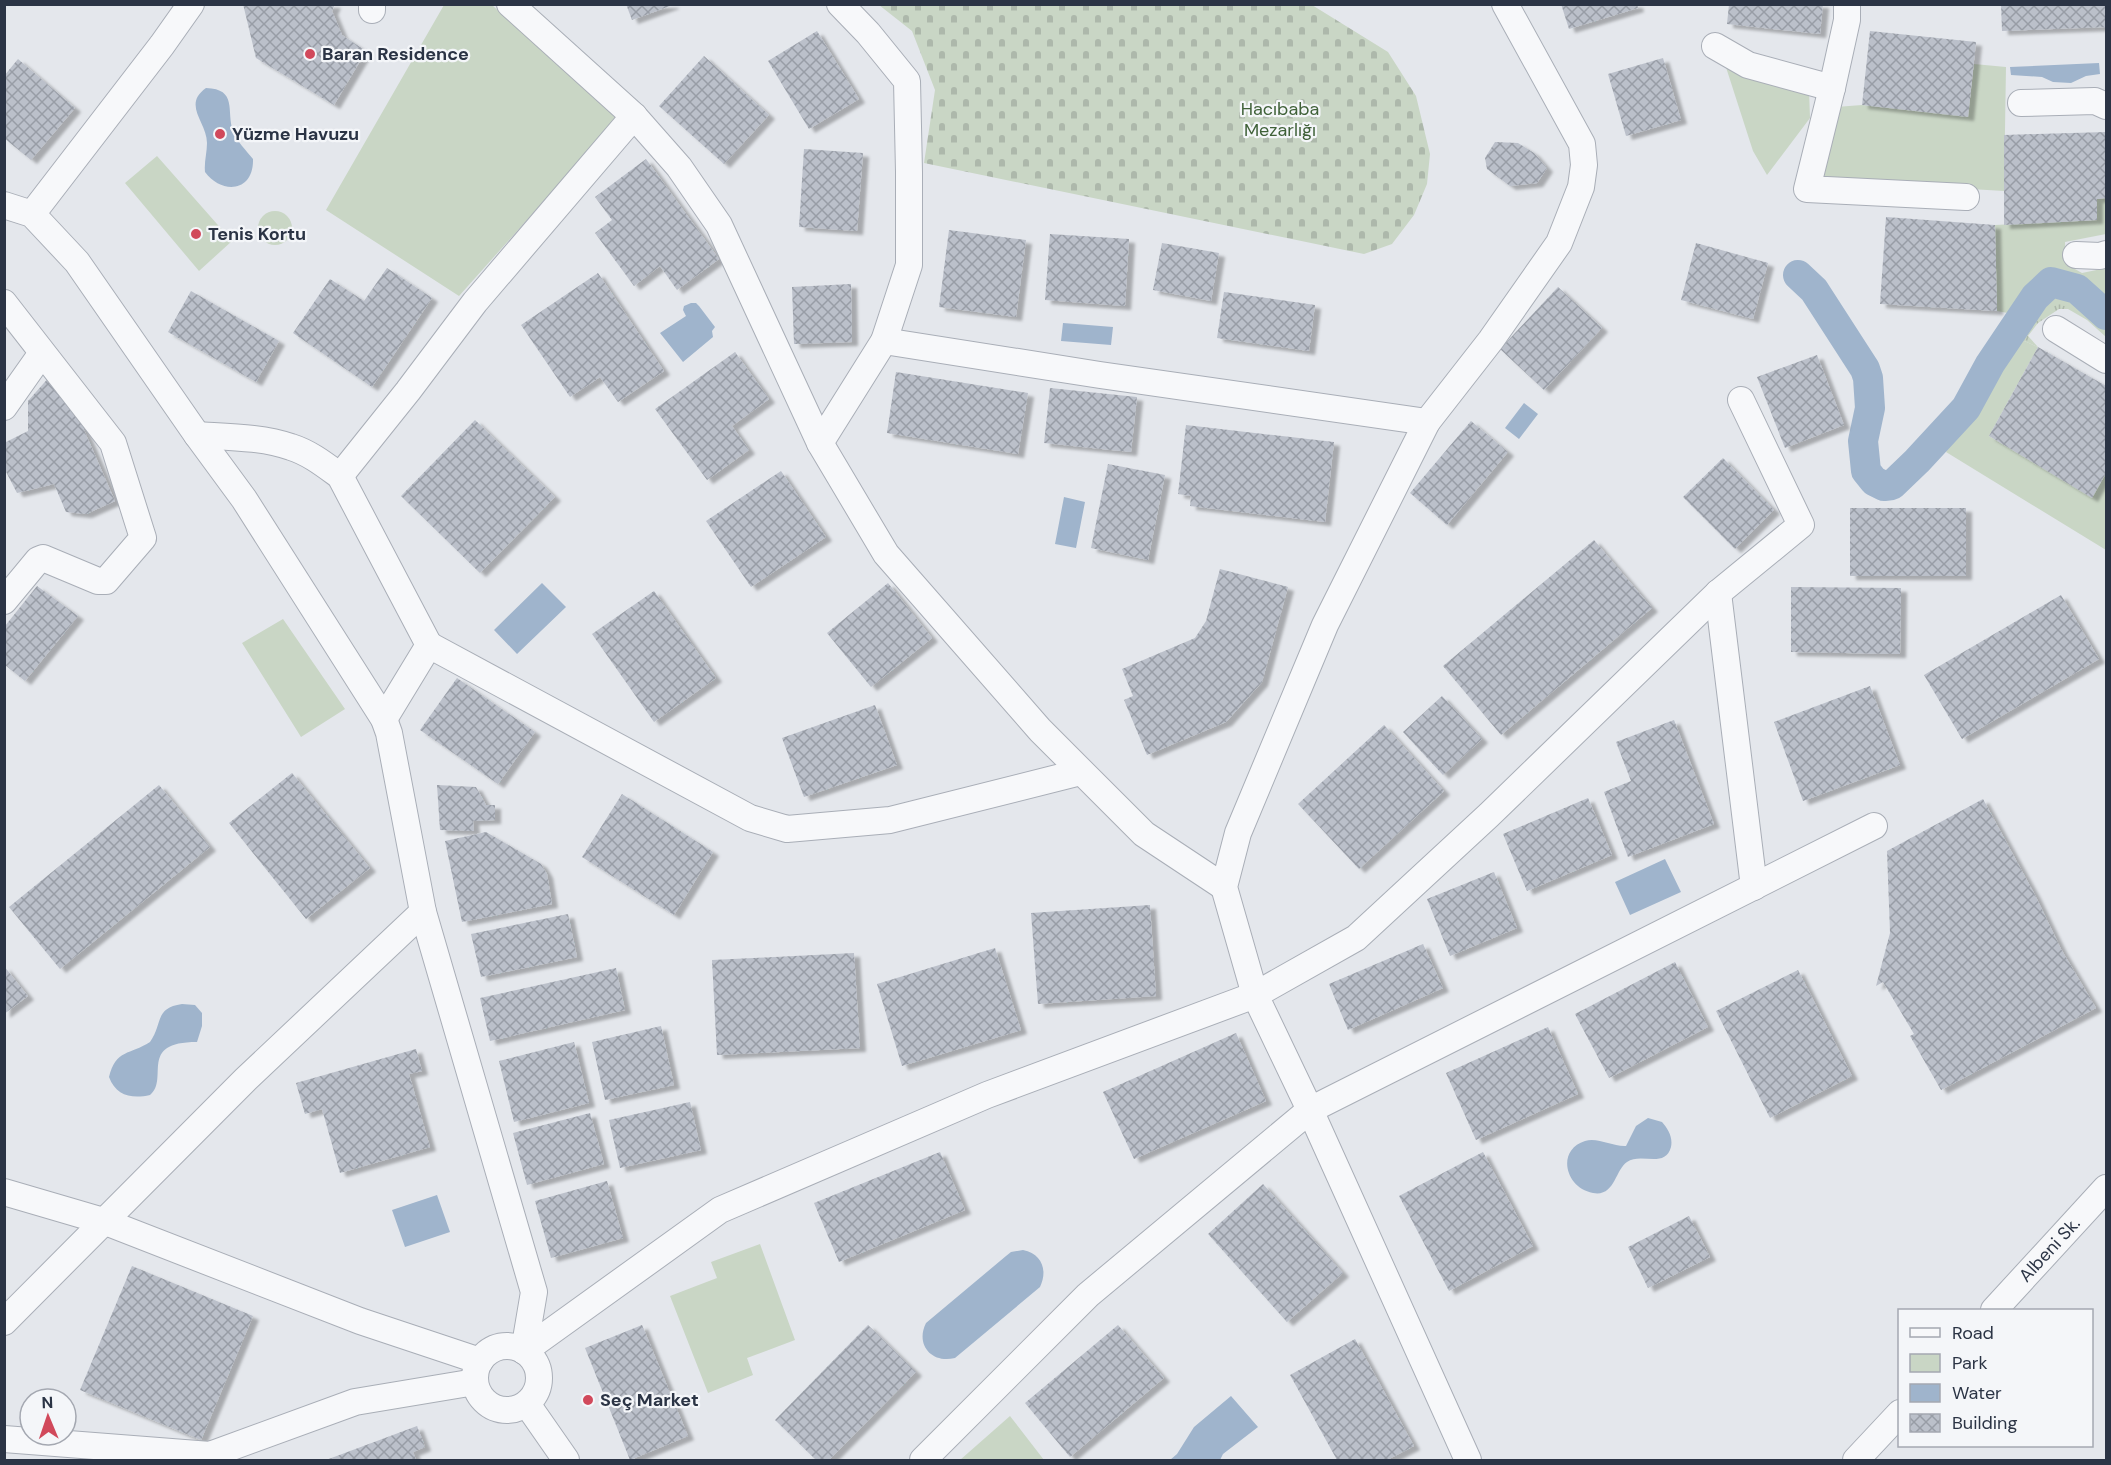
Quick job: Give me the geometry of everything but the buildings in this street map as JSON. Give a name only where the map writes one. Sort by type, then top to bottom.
[{"type":"street","points":[[32,214],[191,4]]},
{"type":"street","points":[[510,4],[634,116],[679,167],[719,225],[820,443],[886,554],[1040,730],[1081,772],[1144,834],[1224,887]]},
{"type":"street","points":[[820,443],[884,341],[909,265],[907,81],[868,33],[840,4]]},
{"type":"street","points":[[1468,1461],[1256,995],[1224,887],[1238,833],[1325,625],[1427,422],[1491,340],[1559,243],[1581,187],[1584,165],[1582,144],[1505,4]]},
{"type":"street","points":[[1847,4],[1847,20],[1808,189],[1965,197]]},
{"type":"street","points":[[1715,46],[1748,65],[1832,88]]},
{"type":"street","points":[[2021,103],[2096,101],[2106,106]]},
{"type":"street","points":[[340,476],[475,302],[634,116]]},
{"type":"street","points":[[4,205],[32,214],[77,262],[244,499],[384,719],[389,733],[423,912],[534,1292],[524,1351]]},
{"type":"street","points":[[2076,255],[2106,254]]},
{"type":"street","points":[[4,303],[113,443],[143,538],[106,581],[98,581],[47,559],[38,560],[4,602]]},
{"type":"street","points":[[2056,329],[2106,360]]},
{"type":"street","points":[[884,341],[1112,377],[1427,422]]},
{"type":"street","points":[[4,407],[42,353]]},
{"type":"street","points":[[524,1351],[720,1210],[987,1095],[1256,995],[1356,938],[1490,815],[1718,593],[1801,525],[1741,400]]},
{"type":"street","points":[[197,435],[268,441],[293,447],[316,459],[340,476],[429,645],[750,818],[787,829],[890,820],[1081,772]]},
{"type":"street","points":[[1718,593],[1754,887]]},
{"type":"street","points":[[384,719],[429,645]]},
{"type":"street","points":[[923,1461],[1088,1294],[1310,1110],[1874,826]]},
{"type":"street","points":[[4,1322],[246,1079],[423,912]]},
{"type":"street","name":"Albeni Sk.","points":[[1996,1309],[2106,1188]]},
{"type":"street","points":[[4,1192],[103,1221],[360,1321],[477,1372]]},
{"type":"street","points":[[505,1346],[524,1351],[537,1366],[540,1376],[539,1386],[527,1404],[505,1411],[494,1408],[478,1393],[477,1372],[486,1353],[505,1346]]},
{"type":"street","points":[[4,1438],[212,1458],[355,1402],[477,1372]]},
{"type":"street","points":[[527,1404],[566,1461]]},
{"type":"street","points":[[1856,1461],[1898,1414]]},
{"type":"green space","points":[[444,5],[492,5],[618,118],[459,296],[326,210]]},
{"type":"green space","name":"Hacıbaba Mezarlığı","points":[[879,5],[1312,5],[1388,52],[1416,96],[1430,154],[1427,184],[1414,215],[1392,244],[1364,254],[924,163],[935,90],[912,31]]},
{"type":"green space","points":[[1723,58],[1809,90],[1810,118],[1767,175],[1753,151]]},
{"type":"green space","points":[[1974,64],[2006,67],[2004,191],[1820,180],[1836,107],[1862,105],[1968,116]]},
{"type":"green space","points":[[157,156],[232,241],[199,271],[125,183]]},
{"type":"green space","points":[[2106,198],[2106,234],[2065,242],[2066,264],[2082,273],[2106,268],[2106,304],[2091,289],[2051,277],[2013,314],[1997,311],[1995,225],[2097,220],[2097,199]]},
{"type":"green space","points":[[275,211],[287,216],[292,228],[287,240],[275,245],[263,240],[258,228],[263,216]]},
{"type":"green space","points":[[2053,286],[2075,293],[2106,324],[2106,337],[2087,320],[2068,309],[2059,309],[2038,323],[2028,336],[2038,347],[2015,337],[2043,295]]},
{"type":"green space","points":[[2015,337],[2038,347],[1989,436],[2092,497],[2106,473],[2106,550],[1946,452]]},
{"type":"green space","points":[[283,619],[345,709],[301,737],[242,643]]},
{"type":"green space","points":[[760,1244],[795,1340],[747,1358],[753,1375],[708,1393],[670,1296],[717,1278],[711,1262]]},
{"type":"green space","points":[[1010,1416],[1044,1460],[960,1460]]},
{"type":"water","points":[[2099,63],[2100,74],[2086,76],[2071,83],[2053,82],[2042,77],[2011,75],[2010,67]]},
{"type":"water","name":"Yüzme Havuzu","points":[[206,88],[223,92],[227,97],[233,131],[253,159],[252,170],[243,184],[228,187],[212,179],[205,172],[206,135],[196,101],[199,94]]},
{"type":"water","points":[[691,303],[699,306],[715,327],[712,331],[713,337],[683,362],[660,333],[686,316],[684,306]]},
{"type":"water","points":[[1063,323],[1113,327],[1111,345],[1061,341]]},
{"type":"water","points":[[1524,403],[1538,414],[1519,439],[1505,428]]},
{"type":"water","points":[[1064,497],[1085,502],[1076,548],[1055,544]]},
{"type":"water","points":[[542,583],[566,607],[517,654],[494,630]]},
{"type":"water","points":[[1665,859],[1681,892],[1630,915],[1615,882]]},
{"type":"water","points":[[195,1005],[202,1013],[202,1026],[197,1042],[167,1048],[158,1062],[157,1080],[150,1095],[137,1097],[120,1092],[109,1077],[116,1062],[125,1054],[150,1042],[163,1013],[173,1006]]},
{"type":"water","points":[[1648,1118],[1662,1122],[1668,1130],[1671,1147],[1668,1154],[1658,1159],[1633,1159],[1627,1162],[1610,1187],[1600,1193],[1583,1190],[1576,1184],[1568,1169],[1567,1160],[1570,1152],[1576,1146],[1590,1140],[1626,1146],[1636,1126]]},
{"type":"water","points":[[437,1195],[450,1232],[405,1247],[392,1210]]},
{"type":"water","points":[[1023,1250],[1035,1255],[1042,1264],[1043,1275],[1040,1287],[955,1358],[939,1358],[928,1351],[923,1339],[926,1323],[1011,1252]]},
{"type":"water","points":[[1231,1396],[1258,1427],[1223,1454],[1220,1460],[1170,1460],[1177,1454],[1194,1427]]},
{"type":"waterway","points":[[1798,275],[1814,290],[1865,369],[1868,378],[1870,408],[1863,441],[1866,471],[1874,481],[1884,486],[1892,485],[1966,408],[1990,364],[2035,297],[2051,282],[2077,289],[2106,315]]},
{"type":"place","name":"Baran Residence","points":[[310,54]]},
{"type":"place","name":"Yüzme Havuzu","points":[[220,134]]},
{"type":"place","name":"Tenis Kortu","points":[[196,234]]},
{"type":"place","name":"Seç Market","points":[[588,1400]]}]
